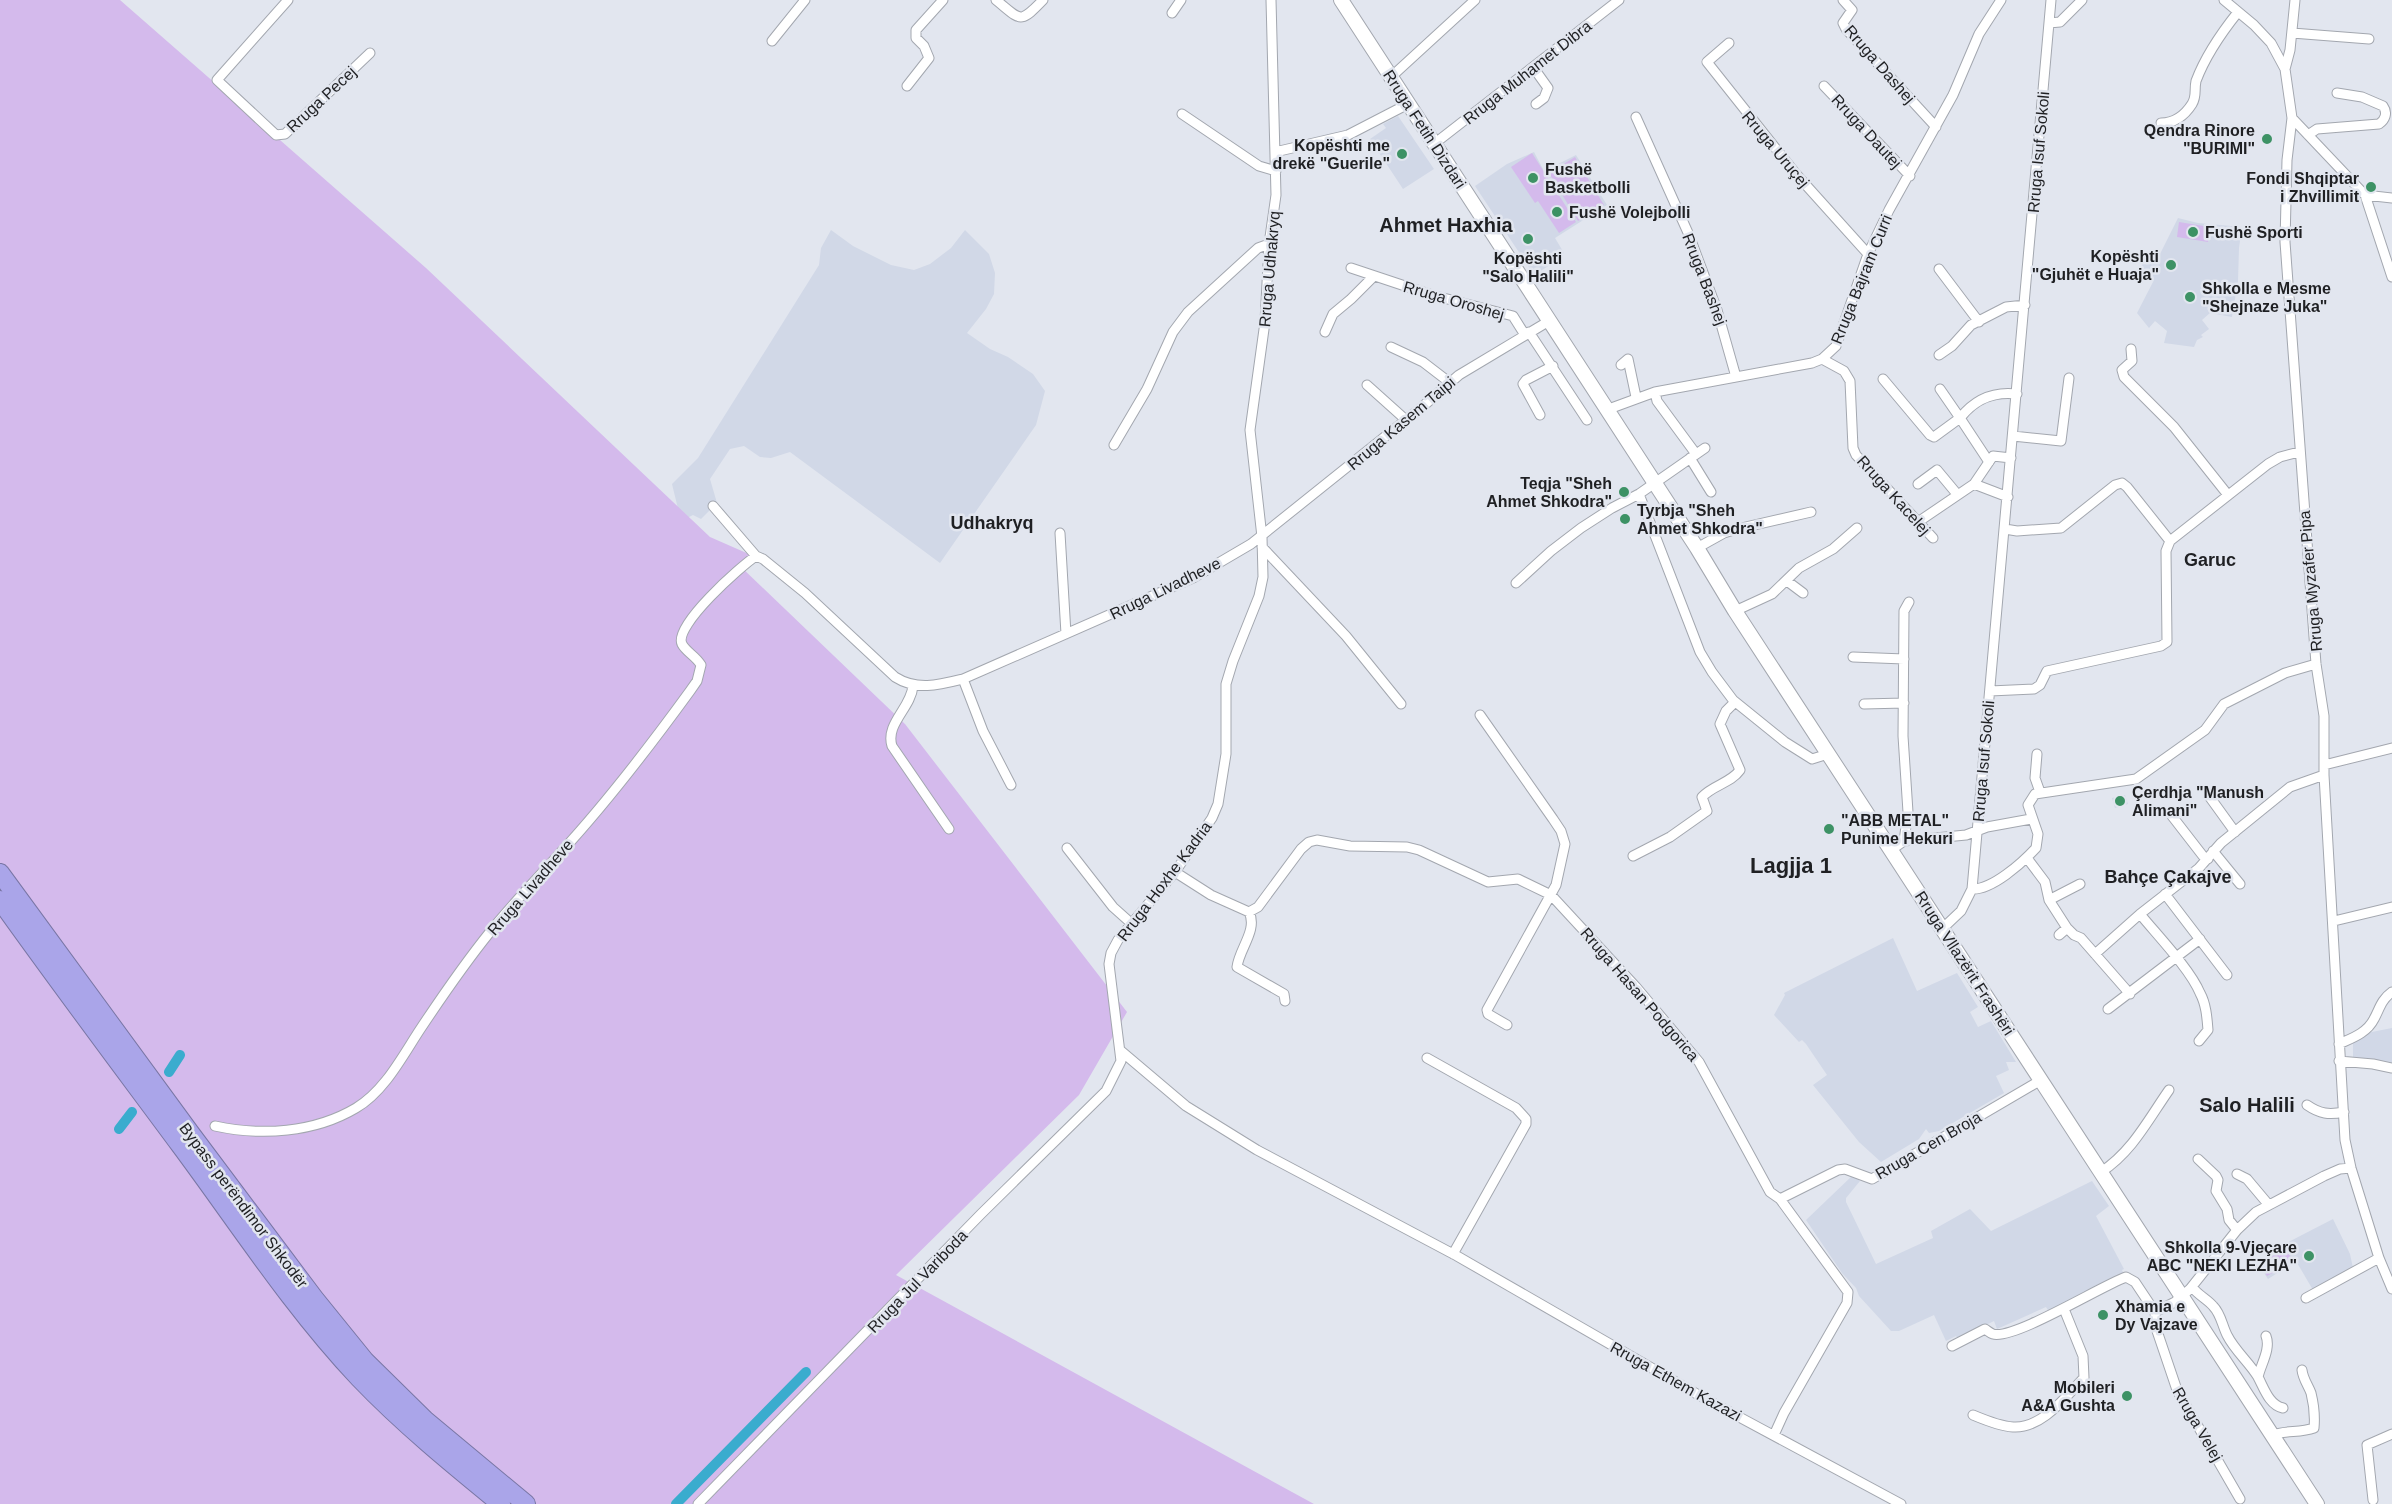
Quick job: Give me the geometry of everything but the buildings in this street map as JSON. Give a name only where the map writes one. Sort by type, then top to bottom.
[{"type":"highway","name":"Bypass perëndimor Shkodër","points":[[0,873],[197,1143],[314,1298],[365,1361],[424,1419],[526,1504]]},
{"type":"highway","name":"Bypass perëndimor Shkodër","points":[[0,900],[314,1325],[359,1377],[399,1417],[443,1458],[501,1504]]},
{"type":"main road","name":"Rruga Fetih Dizdari","points":[[1341,0],[1654,482]]},
{"type":"main road","name":"Rruga Vllazërit Frashëri","points":[[1654,482],[1735,611],[2101,1172],[2187,1292],[2246,1394],[2317,1504]]},
{"type":"street","name":"Rruga Pecej","points":[[288,0],[217,80],[276,135],[285,134],[370,53]]},
{"type":"street","points":[[772,41],[805,0]]},
{"type":"street","points":[[907,86],[929,58],[924,46],[916,38],[916,30],[943,0]]},
{"type":"street","points":[[996,0],[1017,17],[1022,18],[1043,0]]},
{"type":"street","points":[[1172,13],[1181,0]]},
{"type":"street","name":"Rruga Udhakryq","points":[[1262,537],[1250,430],[1265,322],[1269,244],[1276,195],[1271,0]]},
{"type":"street","points":[[1391,77],[1475,0]]},
{"type":"street","name":"Rruga Muhamet Dibra","points":[[1434,144],[1619,0]]},
{"type":"street","name":"Rruga Dashej","points":[[1843,0],[1852,10],[1843,23],[1846,29],[1936,127]]},
{"type":"street","name":"Rruga Bajram Curri","points":[[1606,410],[1636,397],[1655,392],[1794,367],[1822,359],[1836,346],[1868,254],[1936,127],[1979,34],[2001,0]]},
{"type":"street","name":"Rruga Isuf Sokoli","points":[[1942,929],[1961,911],[1972,889],[2051,0]]},
{"type":"street","points":[[2049,23],[2060,22],[2082,0]]},
{"type":"street","points":[[2223,0],[2271,43],[2285,69]]},
{"type":"street","points":[[2285,69],[2295,0]]},
{"type":"street","points":[[2161,123],[2175,121],[2193,103],[2197,80],[2220,37],[2238,12]]},
{"type":"street","points":[[2292,33],[2369,39]]},
{"type":"street","name":"Rruga Uruçej","points":[[1729,43],[1707,62],[1796,174],[1868,254]]},
{"type":"street","points":[[1533,67],[1548,88],[1544,98],[1536,104]]},
{"type":"street","name":"Rruga Myzafer Pipa","points":[[2285,69],[2292,118],[2287,160],[2285,242],[2316,664],[2324,716],[2324,770],[2345,1140],[2351,1168],[2379,1258],[2392,1288]]},
{"type":"street","name":"Rruga Dautej","points":[[1824,86],[1910,176]]},
{"type":"street","points":[[2308,135],[2317,129],[2379,124],[2384,120],[2386,112],[2383,106],[2362,97],[2337,93]]},
{"type":"street","points":[[1275,152],[1348,135],[1408,104]]},
{"type":"street","points":[[1182,114],[1259,166],[1276,171]]},
{"type":"street","name":"Rruga Bashej","points":[[1636,117],[1697,256],[1729,346],[1736,377]]},
{"type":"street","points":[[2292,118],[2365,195],[2392,277]]},
{"type":"street","points":[[2365,195],[2392,198]]},
{"type":"street","points":[[1114,445],[1147,389],[1173,332],[1188,312],[1257,248],[1269,244]]},
{"type":"street","name":"Rruga Oroshej","points":[[1351,268],[1363,270],[1374,276],[1432,295],[1513,316],[1527,334]]},
{"type":"street","points":[[1940,269],[1979,322]]},
{"type":"street","points":[[1324,332],[1333,314],[1374,276]]},
{"type":"street","points":[[1939,355],[1952,346],[1971,325],[2006,307],[2025,305]]},
{"type":"street","name":"Rruga Kasem Taipi","points":[[1262,537],[1406,420],[1449,382],[1475,364],[1549,321]]},
{"type":"street","points":[[1527,334],[1553,366],[1587,420]]},
{"type":"street","points":[[1390,347],[1423,362],[1449,382]]},
{"type":"street","points":[[2131,349],[2133,358],[2122,370],[2124,376],[2174,427],[2228,495]]},
{"type":"street","points":[[1621,365],[1628,359],[1636,397]]},
{"type":"street","name":"Rruga Kacelej","points":[[1822,359],[1844,371],[1850,381],[1852,448],[1856,455],[1933,538]]},
{"type":"street","points":[[1540,415],[1523,384],[1526,380],[1553,366]]},
{"type":"street","points":[[2013,436],[2061,441],[2069,378]]},
{"type":"street","points":[[1883,379],[1930,435],[1934,436],[1960,418],[1967,408],[1987,396],[1997,393],[2017,394]]},
{"type":"street","points":[[1366,385],[1406,420]]},
{"type":"street","points":[[1940,388],[1989,462]]},
{"type":"street","points":[[1655,392],[1657,401],[1697,453],[1712,492]]},
{"type":"street","points":[[2005,529],[2018,531],[2061,528],[2115,485],[2122,483],[2169,541],[2280,457],[2299,452]]},
{"type":"street","points":[[1516,583],[1551,551],[1581,528],[1611,508],[1639,494],[1697,453]]},
{"type":"street","points":[[1918,522],[1956,494],[1974,484],[1994,456],[2011,458]]},
{"type":"street","points":[[1918,484],[1937,470],[1956,494]]},
{"type":"street","points":[[1974,484],[2008,497]]},
{"type":"street","points":[[1639,494],[1700,652],[1722,687],[1735,702],[1785,742],[1812,759],[1828,754]]},
{"type":"street","points":[[712,506],[756,556],[763,559],[805,593],[895,677],[913,686],[910,700],[891,729],[889,737],[892,746],[949,830]]},
{"type":"street","points":[[1697,548],[1724,533],[1810,512]]},
{"type":"street","points":[[1735,611],[1762,600],[1787,581],[1799,568],[1833,549],[1857,528]]},
{"type":"street","points":[[1060,533],[1066,634]]},
{"type":"street","name":"Rruga Hoxhe Kadria","points":[[1121,1051],[1109,964],[1111,953],[1131,924],[1175,872],[1212,818],[1218,804],[1226,754],[1226,684],[1259,596],[1263,577],[1262,537]]},
{"type":"street","name":"Rruga Livadheve","points":[[913,686],[941,684],[963,679],[1193,578],[1262,537]]},
{"type":"street","name":"Rruga Isuf Sokoli","points":[[1990,691],[2034,689],[2040,686],[2047,671],[2161,646],[2167,642],[2166,551],[2169,541]]},
{"type":"street","points":[[1262,547],[1346,636],[1401,704]]},
{"type":"street","name":"Rruga Livadheve","points":[[215,1126],[244,1131],[309,1127],[336,1119],[373,1095],[391,1073],[460,970],[490,932],[617,786],[697,681],[701,665],[682,644],[681,636],[702,606],[756,556]]},
{"type":"street","points":[[1787,581],[1803,593]]},
{"type":"street","points":[[1891,850],[1904,841],[1908,812],[1903,736],[1904,611],[1909,602]]},
{"type":"street","points":[[1853,657],[1904,659]]},
{"type":"street","points":[[1972,889],[1980,890],[1990,885],[2027,858],[2036,848],[2038,841],[2035,823],[2031,819],[2028,805],[2030,800],[2040,792],[2136,779],[2205,730],[2224,704],[2285,673],[2316,664]]},
{"type":"street","points":[[963,679],[983,731],[1011,785]]},
{"type":"street","points":[[1633,856],[1670,837],[1707,811],[1702,797],[1713,787],[1737,775],[1740,770],[1720,724],[1726,711],[1735,702]]},
{"type":"street","points":[[1864,704],[1904,703]]},
{"type":"street","points":[[1479,715],[1562,831],[1565,844],[1556,885],[1487,1010],[1488,1014],[1507,1025]]},
{"type":"street","points":[[2094,954],[2290,787],[2324,770],[2392,748]]},
{"type":"street","points":[[2037,754],[2035,778],[2040,792]]},
{"type":"street","points":[[2209,796],[2235,832]]},
{"type":"street","points":[[2172,816],[2203,856],[2210,855]]},
{"type":"street","name":"Rruga Isuf Sokoli","points":[[1904,841],[1976,832],[1995,825],[2025,822],[2031,819]]},
{"type":"street","name":"Rruga Hasan Podgorica","points":[[1249,912],[1258,907],[1301,849],[1309,842],[1317,840],[1350,846],[1407,847],[1419,850],[1488,882],[1518,879],[1551,895],[1648,1000],[1699,1062],[1770,1192],[1780,1199],[1846,1287],[1848,1298],[1774,1435]]},
{"type":"street","points":[[1066,848],[1113,907],[1131,924]]},
{"type":"street","points":[[2210,855],[2240,884]]},
{"type":"street","points":[[2027,858],[2045,882],[2049,900],[2063,931],[2081,938],[2130,994]]},
{"type":"street","points":[[1175,872],[1211,895],[1249,912],[1252,928],[1238,958],[1237,967],[1284,994],[1286,1001]]},
{"type":"street","points":[[2049,900],[2080,884]]},
{"type":"street","points":[[2165,894],[2227,975]]},
{"type":"street","points":[[2334,921],[2392,907]]},
{"type":"street","points":[[2140,914],[2177,958],[2200,992],[2207,1014],[2208,1030],[2199,1041]]},
{"type":"street","points":[[2108,1009],[2200,939]]},
{"type":"street","points":[[2339,1044],[2368,1028],[2381,1002],[2392,992]]},
{"type":"street","name":"Rruga Ethem Kazazi","points":[[1121,1051],[1186,1106],[1257,1150],[1453,1254],[1702,1397],[1900,1504]]},
{"type":"street","name":"Rruga Jul Variboda","points":[[698,1504],[981,1214],[1106,1091],[1121,1061],[1121,1051]]},
{"type":"street","points":[[1427,1058],[1516,1108],[1526,1119],[1526,1124],[1453,1254]]},
{"type":"street","points":[[2339,1061],[2392,1068]]},
{"type":"street","name":"Rruga Cen Broja","points":[[1780,1199],[1845,1169],[1872,1179],[2041,1080]]},
{"type":"street","points":[[2101,1172],[2114,1164],[2130,1148],[2169,1090]]},
{"type":"street","points":[[2307,1106],[2317,1112],[2327,1114],[2344,1112]]},
{"type":"street","points":[[2198,1159],[2216,1176],[2218,1180],[2216,1191],[2227,1209],[2229,1220],[2237,1230]]},
{"type":"street","points":[[1952,1346],[1985,1329],[1994,1335],[2006,1334],[2064,1309],[2126,1277],[2132,1279],[2155,1312],[2187,1292],[2245,1221],[2268,1204],[2340,1169],[2351,1168]]},
{"type":"street","points":[[2237,1174],[2247,1179],[2268,1204]]},
{"type":"street","points":[[2306,1298],[2379,1258]]},
{"type":"street","name":"Rruga Vllazërit Frashëri","points":[[2187,1292],[2213,1305],[2220,1316],[2227,1336],[2239,1355],[2272,1402],[2283,1408]]},
{"type":"street","points":[[1972,1416],[2014,1427],[2027,1425],[2037,1421],[2059,1404],[2084,1378],[2083,1356],[2064,1309]]},
{"type":"street","name":"Rruga Velej","points":[[2155,1312],[2156,1328],[2177,1390],[2240,1499]]},
{"type":"street","points":[[2246,1394],[2259,1381],[2269,1343],[2266,1336]]},
{"type":"street","points":[[2272,1435],[2314,1428],[2311,1394],[2302,1370]]},
{"type":"street","points":[[2373,1500],[2367,1445],[2392,1434]]},
{"type":"shaded area","points":[[0,0],[120,0],[426,268],[710,537],[751,555],[740,566],[905,724],[1127,1012],[1079,1095],[896,1275],[1314,1504],[0,1504]]},
{"type":"shaded area","name":"Kopështi me drekë \"Guerile\"","points":[[1398,116],[1434,169],[1403,189],[1370,139],[1386,128],[1383,124]]},
{"type":"shaded area","points":[[1534,152],[1544,171],[1576,155],[1607,205],[1555,238],[1564,253],[1563,257],[1534,275],[1475,186],[1507,164]]},
{"type":"shaded area","points":[[1532,153],[1576,222],[1559,233],[1538,201],[1535,203],[1511,167]]},
{"type":"shaded area","points":[[1575,157],[1604,205],[1578,221],[1549,173]]},
{"type":"shaded area","name":"Shkolla e Mesme \"Shejnaze Juka\"","points":[[2178,218],[2198,223],[2242,227],[2238,281],[2232,317],[2210,313],[2202,320],[2209,329],[2201,335],[2203,337],[2197,340],[2194,347],[2164,343],[2167,331],[2155,321],[2149,328],[2137,313],[2153,282],[2138,280],[2145,252],[2160,254]]},
{"type":"shaded area","name":"Fushë Sporti","points":[[2179,222],[2210,227],[2208,242],[2177,237]]},
{"type":"shaded area","points":[[831,230],[853,246],[891,265],[914,270],[930,264],[951,248],[965,230],[989,254],[995,273],[994,294],[986,309],[967,333],[1033,374],[1045,391],[1036,425],[940,563],[790,452],[771,458],[760,457],[744,446],[730,449],[710,479],[717,503],[701,519],[693,515],[681,521],[672,484],[698,458],[819,265],[821,248]]},
{"type":"shaded area","name":"Çerdhja \"Manush Alimani\"","points":[[2125,795],[2128,804],[2115,808],[2112,798]]},
{"type":"shaded area","points":[[1893,938],[1917,991],[1957,973],[1978,1007],[1970,1012],[1978,1027],[1991,1021],[2016,1062],[2006,1062],[2009,1070],[1996,1076],[2004,1093],[1939,1131],[1929,1133],[1926,1129],[1919,1139],[1881,1162],[1859,1142],[1813,1085],[1827,1075],[1806,1044],[1802,1040],[1799,1042],[1774,1015],[1784,993]]},
{"type":"shaded area","points":[[2392,1028],[2392,1065],[2353,1060],[2353,1039],[2362,1034]]},
{"type":"shaded area","points":[[1853,1175],[1860,1181],[1846,1198],[1846,1202],[1876,1264],[1933,1238],[1931,1231],[1970,1209],[1991,1231],[2092,1181],[2109,1206],[2096,1216],[2124,1269],[2122,1270],[2124,1275],[2049,1312],[2046,1307],[1997,1329],[1994,1321],[1958,1339],[1956,1336],[1946,1341],[1934,1315],[1899,1331],[1891,1331],[1859,1296],[1856,1288],[1842,1273],[1806,1220]]},
{"type":"shaded area","name":"Shkolla 9-Vjeçare ABC \"NEKI LEZHA\"","points":[[2333,1219],[2350,1254],[2353,1268],[2313,1290],[2296,1261],[2268,1279],[2256,1261]]},
{"type":"shaded area","points":[[2286,1249],[2293,1261],[2267,1276],[2260,1263]]},
{"type":"waterway","points":[[169,1072],[180,1055]]},
{"type":"waterway","points":[[119,1129],[132,1112]]},
{"type":"waterway","points":[[676,1504],[806,1372]]},
{"type":"place","name":"Qendra Rinore \"BURIMI\"","points":[[2267,139]]},
{"type":"place","name":"Kopështi me drekë \"Guerile\"","points":[[1402,154]]},
{"type":"place","name":"Fushë Basketbolli","points":[[1533,178]]},
{"type":"place","name":"Fondi Shqiptar i Zhvillimit","points":[[2371,187]]},
{"type":"place","name":"Fushë Volejbolli","points":[[1557,212]]},
{"type":"place","name":"Fushë Sporti","points":[[2193,232]]},
{"type":"place","name":"Kopështi \"Salo Halili\"","points":[[1528,239]]},
{"type":"place","name":"Kopështi \"Gjuhët e Huaja\"","points":[[2171,265]]},
{"type":"place","name":"Shkolla e Mesme \"Shejnaze Juka\"","points":[[2190,297]]},
{"type":"place","name":"Teqja \"Sheh Ahmet Shkodra\"","points":[[1624,492]]},
{"type":"place","name":"Tyrbja \"Sheh Ahmet Shkodra\"","points":[[1625,519]]},
{"type":"place","name":"Çerdhja \"Manush Alimani\"","points":[[2120,801]]},
{"type":"place","name":"\"ABB METAL\" Punime Hekuri","points":[[1829,829]]},
{"type":"place","name":"Shkolla 9-Vjeçare ABC \"NEKI LEZHA\"","points":[[2309,1256]]},
{"type":"place","name":"Xhamia e Dy Vajzave","points":[[2103,1315]]},
{"type":"place","name":"Mobileri A&A Gushta","points":[[2127,1396]]},
{"type":"district","name":"Ahmet Haxhia","points":[[1446,225]]},
{"type":"district","name":"Udhakryq","points":[[992,523]]},
{"type":"district","name":"Garuc","points":[[2210,560]]},
{"type":"district","name":"Lagjja 1","points":[[1791,865]]},
{"type":"district","name":"Bahçe Çakajve","points":[[2168,877]]},
{"type":"district","name":"Salo Halili","points":[[2247,1105]]}]
